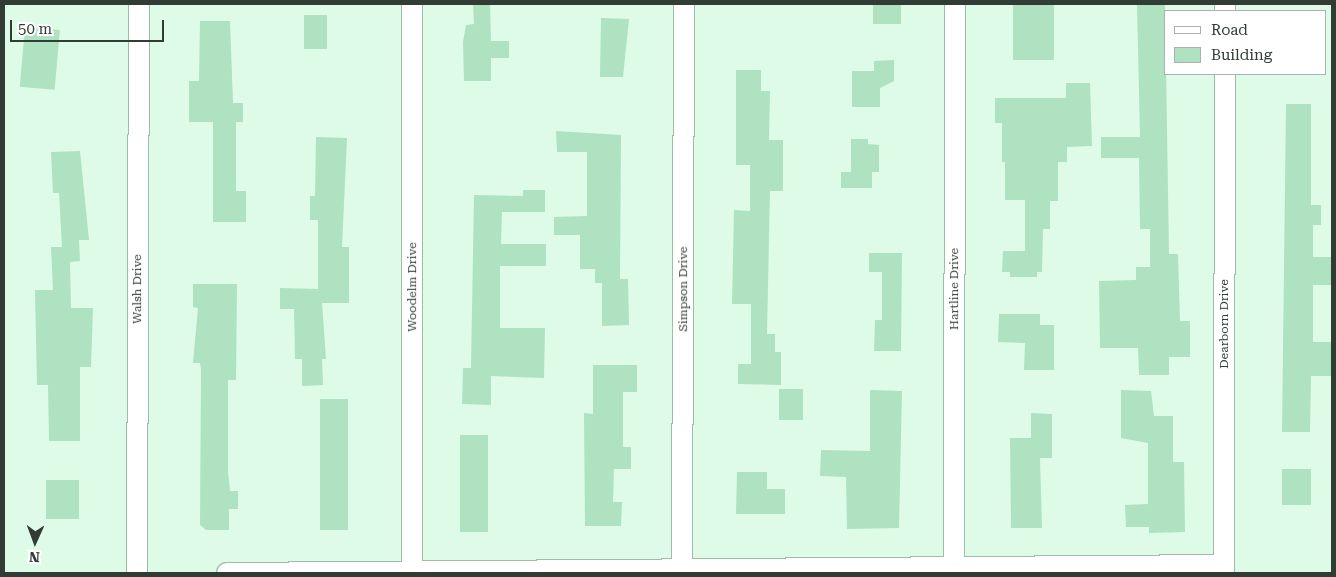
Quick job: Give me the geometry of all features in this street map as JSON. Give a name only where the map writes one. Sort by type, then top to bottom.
[{"type":"street","name":"Walsh Drive","points":[[137,573],[139,4]]},
{"type":"street","name":"Woodelm Drive","points":[[412,4],[412,571]]},
{"type":"street","name":"Simpson Drive","points":[[682,570],[684,4]]},
{"type":"street","name":"Hartline Drive","points":[[954,569],[956,4]]},
{"type":"street","name":"Dearborn Drive","points":[[1224,569],[1226,75]]},
{"type":"street","points":[[227,573],[1224,569]]},
{"type":"building","points":[[473,4],[490,4],[491,41],[509,41],[509,58],[491,58],[491,81],[464,81],[463,42],[466,25],[474,24]]},
{"type":"building","points":[[873,4],[901,4],[901,24],[873,24]]},
{"type":"building","points":[[1013,4],[1054,4],[1054,60],[1013,60]]},
{"type":"building","points":[[1137,4],[1165,4],[1164,75],[1166,75],[1169,254],[1178,254],[1180,321],[1190,321],[1190,357],[1169,357],[1169,375],[1139,375],[1138,348],[1100,348],[1099,281],[1136,280],[1136,267],[1150,267],[1150,229],[1140,229],[1139,158],[1101,158],[1101,137],[1140,137]]},
{"type":"building","points":[[304,15],[327,15],[327,49],[304,49]]},
{"type":"building","points":[[601,18],[629,19],[623,77],[600,77]]},
{"type":"building","points":[[200,21],[230,21],[233,103],[243,103],[243,122],[236,122],[236,191],[246,191],[246,222],[213,222],[213,122],[189,122],[189,81],[199,81]]},
{"type":"building","points":[[25,27],[60,30],[55,90],[20,87]]},
{"type":"building","points":[[894,60],[894,81],[880,88],[880,107],[852,107],[852,71],[874,71],[874,61]]},
{"type":"building","points":[[736,70],[761,70],[761,91],[770,91],[769,140],[783,140],[783,191],[770,191],[767,334],[775,334],[775,352],[781,352],[781,385],[738,384],[738,364],[751,364],[751,304],[732,304],[734,210],[750,211],[750,165],[736,165]]},
{"type":"building","points":[[1066,83],[1090,83],[1092,146],[1067,147],[1067,162],[1058,162],[1058,201],[1050,201],[1050,229],[1043,229],[1042,272],[1037,272],[1037,277],[1010,277],[1010,272],[1002,272],[1003,251],[1025,251],[1025,200],[1005,200],[1005,162],[1002,162],[1002,123],[995,123],[995,98],[1066,98]]},
{"type":"building","points":[[1286,104],[1311,104],[1311,205],[1321,205],[1321,225],[1313,225],[1313,257],[1332,257],[1332,285],[1313,285],[1313,342],[1332,342],[1332,376],[1311,376],[1310,432],[1282,432]]},
{"type":"building","points":[[556,131],[621,135],[620,279],[628,279],[629,325],[602,326],[602,283],[595,283],[595,269],[580,269],[580,235],[554,235],[554,217],[587,216],[587,152],[557,152]]},
{"type":"building","points":[[316,137],[347,138],[342,247],[349,247],[349,303],[322,303],[326,359],[322,359],[323,385],[302,386],[302,359],[295,359],[294,309],[280,309],[280,288],[318,289],[318,220],[310,220],[310,196],[315,196]]},
{"type":"building","points":[[851,139],[868,139],[868,144],[879,145],[879,172],[872,172],[872,188],[841,188],[841,172],[851,172]]},
{"type":"building","points":[[80,151],[89,240],[79,240],[80,261],[70,262],[71,308],[93,308],[91,367],[80,367],[80,441],[49,441],[48,385],[37,385],[35,290],[53,290],[51,247],[62,247],[59,193],[53,193],[51,152]]},
{"type":"building","points":[[523,190],[545,190],[545,212],[502,212],[501,244],[546,244],[546,266],[500,266],[500,328],[545,328],[544,378],[491,376],[491,405],[462,404],[463,368],[471,368],[474,195],[523,196]]},
{"type":"building","points":[[869,253],[902,253],[901,351],[874,351],[875,320],[882,320],[882,272],[869,272]]},
{"type":"building","points":[[193,284],[237,284],[236,380],[228,380],[228,471],[230,491],[238,491],[238,509],[229,509],[229,530],[206,530],[200,525],[201,370],[200,363],[193,363],[198,308],[193,307]]},
{"type":"building","points":[[999,314],[1040,314],[1040,325],[1054,325],[1054,370],[1024,370],[1025,343],[998,342]]},
{"type":"building","points":[[593,365],[637,365],[637,392],[623,392],[623,447],[631,447],[631,469],[614,469],[613,502],[622,502],[621,526],[585,526],[584,413],[593,414]]},
{"type":"building","points":[[779,389],[803,389],[803,420],[779,420]]},
{"type":"building","points":[[870,390],[902,391],[899,528],[847,529],[846,477],[820,476],[821,450],[870,451]]},
{"type":"building","points":[[1121,390],[1151,391],[1154,416],[1173,416],[1173,462],[1184,462],[1185,532],[1149,533],[1149,527],[1126,527],[1125,505],[1148,504],[1148,443],[1121,438]]},
{"type":"building","points":[[320,399],[348,399],[348,530],[320,530]]},
{"type":"building","points":[[1031,413],[1052,414],[1052,458],[1040,458],[1042,528],[1011,528],[1010,438],[1031,438]]},
{"type":"building","points":[[460,435],[488,435],[488,532],[460,532]]},
{"type":"building","points":[[1282,469],[1311,469],[1311,505],[1282,505]]},
{"type":"building","points":[[737,472],[767,472],[767,489],[785,489],[785,514],[736,514]]},
{"type":"building","points":[[46,480],[79,480],[79,519],[46,519]]}]
